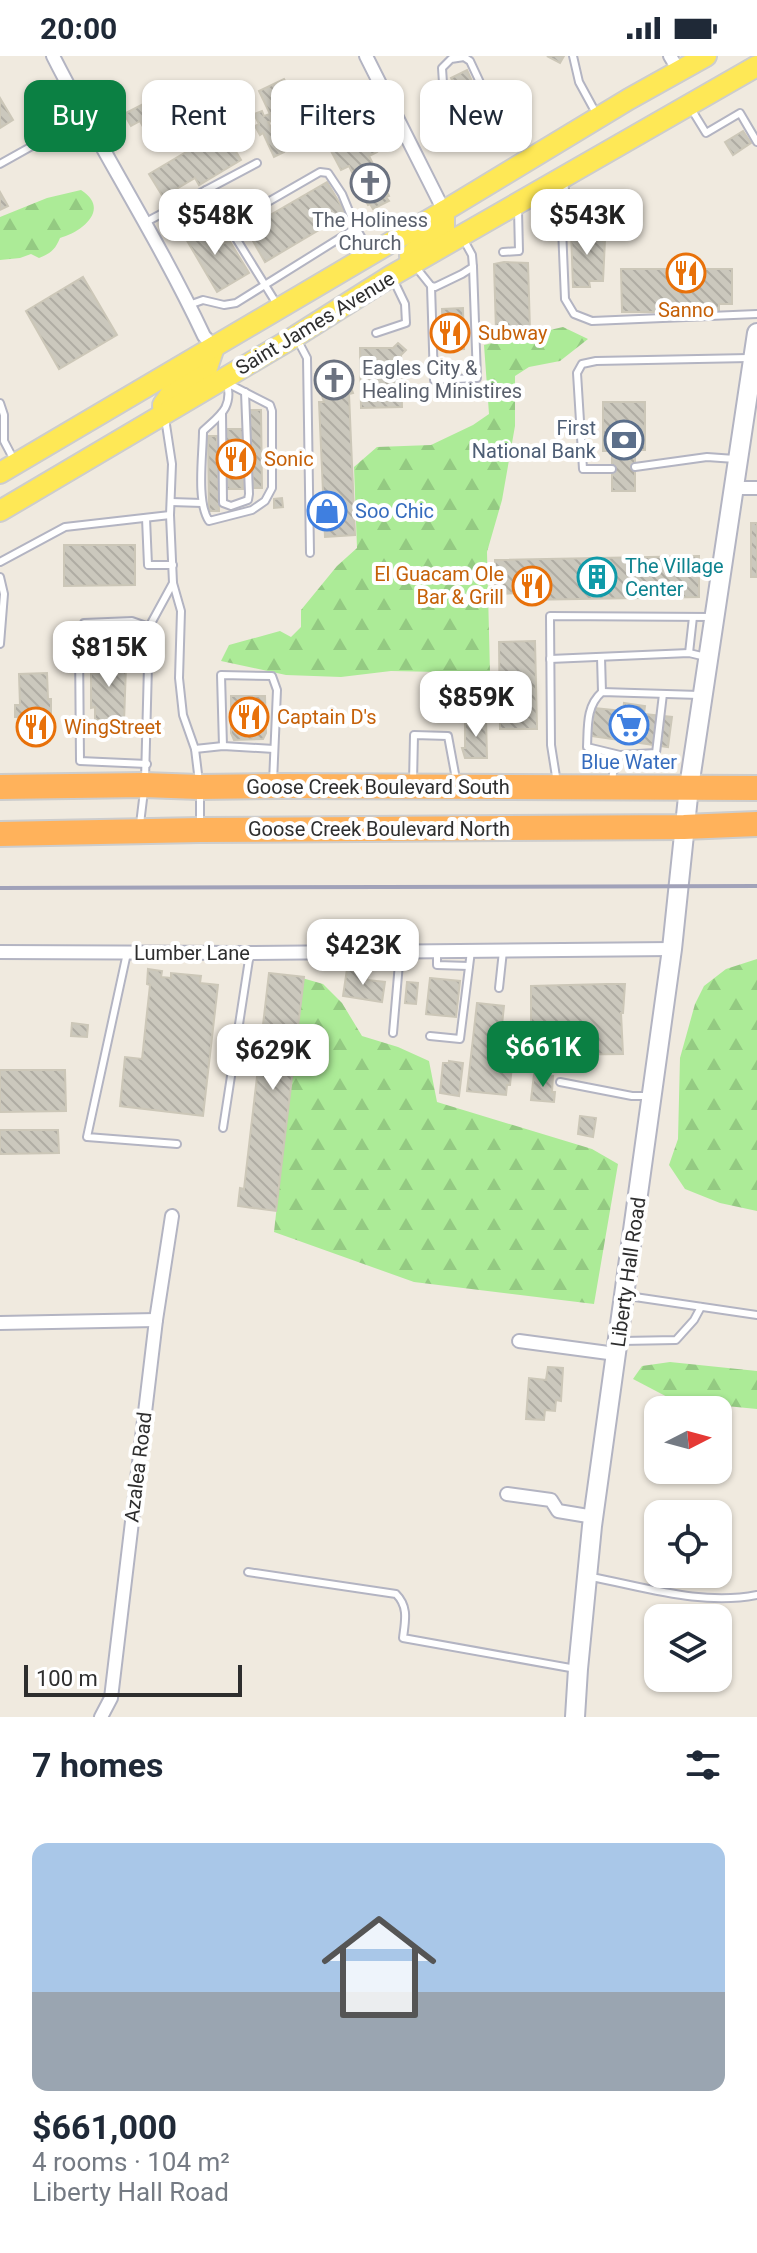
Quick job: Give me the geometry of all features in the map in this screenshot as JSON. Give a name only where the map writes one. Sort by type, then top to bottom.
[{"type":"highway","name":"Goose Creek Boulevard South","points":[[0,787],[80,786],[146,774],[199,787],[757,788]]},
{"type":"highway","name":"Goose Creek Boulevard North","points":[[0,834],[757,824]]},
{"type":"main road","name":"Saint James Avenue","points":[[8,468],[598,118],[674,64],[706,56]]},
{"type":"main road","name":"Saint James Avenue","points":[[0,511],[164,413],[226,381],[391,276],[757,66]]},
{"type":"main road","points":[[391,276],[424,242],[444,228],[444,211]]},
{"type":"main road","name":"Liberty Hall Road","points":[[575,1717],[594,1517],[672,949],[689,787],[757,333]]},
{"type":"main road","points":[[164,413],[163,405],[172,392],[207,368],[214,347]]},
{"type":"street","points":[[53,56],[65,80]]},
{"type":"street","points":[[366,56],[444,211]]},
{"type":"street","points":[[105,152],[146,222],[204,336],[214,347]]},
{"type":"street","points":[[734,488],[757,488]]},
{"type":"street","name":"Lumber Lane","points":[[0,952],[672,949]]},
{"type":"street","name":"Azalea Road","points":[[101,1717],[111,1698],[156,1320],[172,1216]]},
{"type":"street","points":[[0,1323],[156,1320]]},
{"type":"street","points":[[519,1341],[617,1348]]},
{"type":"street","points":[[507,1494],[551,1500],[558,1511],[594,1517]]},
{"type":"lane","points":[[573,56],[579,82],[598,118]]},
{"type":"lane","points":[[443,80],[442,68],[451,59],[464,57],[470,61],[479,80]]},
{"type":"lane","points":[[688,104],[706,133],[740,113],[757,142]]},
{"type":"lane","points":[[0,164],[24,151]]},
{"type":"lane","points":[[146,222],[257,163]]},
{"type":"lane","points":[[228,225],[320,172],[328,173],[342,194],[371,254]]},
{"type":"lane","points":[[563,175],[567,203],[562,228],[565,299],[574,314],[592,321],[757,314]]},
{"type":"lane","points":[[206,190],[279,309]]},
{"type":"lane","points":[[503,252],[519,251],[517,203]]},
{"type":"lane","points":[[189,305],[203,300],[224,305],[236,303],[356,228]]},
{"type":"lane","points":[[413,264],[431,286],[434,380],[477,378],[473,267],[472,255],[466,244]]},
{"type":"lane","points":[[431,286],[435,287],[473,267]]},
{"type":"lane","points":[[376,333],[406,323],[405,304],[391,276]]},
{"type":"lane","points":[[296,336],[307,358],[310,553]]},
{"type":"lane","points":[[612,469],[583,469],[577,373],[582,364],[596,361],[755,358]]},
{"type":"lane","points":[[226,381],[270,405],[272,488],[265,501],[252,510],[209,521],[202,503],[203,431],[228,405],[230,393],[226,381]]},
{"type":"lane","points":[[222,413],[223,503],[231,506],[248,500],[249,494],[245,392]]},
{"type":"lane","points":[[0,403],[4,415],[8,468]]},
{"type":"lane","points":[[164,413],[172,464],[170,515],[173,583],[181,611],[179,678],[183,715],[195,749],[200,830]]},
{"type":"lane","points":[[635,467],[707,457],[738,459]]},
{"type":"lane","points":[[171,502],[202,503]]},
{"type":"lane","points":[[0,562],[65,527],[170,515]]},
{"type":"lane","points":[[146,518],[148,565],[173,565]]},
{"type":"lane","points":[[0,577],[4,594],[0,644]]},
{"type":"lane","points":[[139,831],[146,774],[149,627],[173,583]]},
{"type":"lane","points":[[557,787],[551,745],[550,616],[715,618]]},
{"type":"lane","points":[[689,653],[693,617]]},
{"type":"lane","points":[[80,786],[79,648],[84,623],[132,621],[149,627]]},
{"type":"lane","points":[[79,648],[148,647]]},
{"type":"lane","points":[[550,659],[689,653],[708,658]]},
{"type":"lane","points":[[601,657],[602,692]]},
{"type":"lane","points":[[223,746],[221,675],[272,676],[277,690],[273,786]]},
{"type":"lane","points":[[663,694],[656,753],[620,755],[587,747],[589,713],[593,700],[602,692],[703,695]]},
{"type":"lane","points":[[413,786],[414,735],[448,736],[458,786]]},
{"type":"lane","points":[[195,749],[223,746],[274,749]]},
{"type":"lane","points":[[612,787],[613,773],[620,755]]},
{"type":"lane","points":[[80,761],[146,774]]},
{"type":"lane","points":[[430,1036],[460,1039],[471,951]]},
{"type":"lane","points":[[499,988],[503,951]]},
{"type":"lane","points":[[393,1033],[400,952]]},
{"type":"lane","points":[[437,952],[437,965],[469,966]]},
{"type":"lane","points":[[127,953],[87,1137],[177,1144]]},
{"type":"lane","points":[[223,1128],[250,953]]},
{"type":"lane","points":[[560,1082],[652,1097]]},
{"type":"lane","points":[[625,1295],[757,1315]]},
{"type":"lane","points":[[617,1348],[676,1340],[701,1307]]},
{"type":"lane","points":[[248,1572],[396,1594],[403,1601],[406,1612],[403,1638],[578,1669]]},
{"type":"lane","points":[[587,1576],[694,1597],[723,1600],[757,1595]]},
{"type":"green space","points":[[81,190],[90,197],[93,205],[90,219],[84,225],[60,238],[52,251],[39,258],[31,254],[0,260],[0,217],[47,198]]},
{"type":"green space","points":[[563,327],[588,339],[560,361],[529,367],[515,376],[515,426],[502,500],[487,552],[490,673],[391,671],[341,677],[286,675],[221,661],[229,645],[280,631],[291,637],[301,627],[301,610],[337,566],[357,548],[354,467],[377,447],[431,445],[473,425],[489,414],[484,345]]},
{"type":"green space","points":[[757,959],[757,1211],[720,1203],[685,1189],[669,1165],[678,1139],[680,1058],[695,1004],[704,986],[726,969]]},
{"type":"green space","points":[[302,978],[323,984],[342,1003],[362,1036],[429,1061],[437,1102],[592,1149],[618,1164],[594,1304],[414,1282],[274,1232]]},
{"type":"green space","points":[[670,1362],[757,1371],[757,1409],[732,1407],[732,1396],[665,1396],[633,1379],[642,1366]]},
{"type":"building","points":[[547,56],[564,56],[560,63]]},
{"type":"building","points":[[467,70],[471,80],[452,80]]},
{"type":"building","points":[[271,85],[271,121],[268,122],[271,127],[271,150],[263,133],[260,135],[255,126],[259,124],[255,114],[262,111],[264,116],[270,114],[259,91]]},
{"type":"building","points":[[0,98],[13,120],[0,128]]},
{"type":"building","points":[[142,105],[142,125],[140,121],[131,126],[126,113]]},
{"type":"building","points":[[743,131],[751,143],[733,155],[725,142]]},
{"type":"building","points":[[186,152],[236,152],[241,160],[199,185],[195,178],[163,197],[149,174]]},
{"type":"building","name":"The Holiness Church","points":[[332,152],[377,152],[369,156],[389,201],[373,209],[368,205],[349,166],[341,170]]},
{"type":"building","points":[[327,182],[346,214],[265,262],[246,229]]},
{"type":"building","points":[[0,192],[8,206],[0,210]]},
{"type":"building","points":[[202,220],[215,243],[220,240],[223,244],[229,240],[249,273],[217,292],[182,232]]},
{"type":"building","points":[[571,231],[602,231],[605,240],[603,281],[589,281],[590,287],[573,287]]},
{"type":"building","points":[[528,263],[530,331],[496,331],[494,264]]},
{"type":"building","points":[[621,269],[732,269],[732,304],[719,304],[719,312],[622,312]]},
{"type":"building","points":[[83,277],[117,335],[59,369],[26,311]]},
{"type":"building","points":[[463,308],[464,349],[443,350],[442,309]]},
{"type":"building","points":[[398,343],[406,350],[401,355],[402,407],[361,408],[360,348],[393,348]]},
{"type":"building","points":[[343,364],[353,393],[349,394],[355,535],[325,537],[319,402],[324,402],[315,374]]},
{"type":"building","points":[[603,402],[645,402],[645,450],[635,450],[635,491],[612,491],[612,451],[603,451]]},
{"type":"building","points":[[250,410],[261,410],[262,488],[253,488],[252,462],[243,462],[243,489],[227,489],[227,462],[218,462],[219,511],[209,511],[208,436],[217,436],[217,447],[226,447],[226,429],[245,429],[245,445],[251,445]]},
{"type":"building","points":[[282,498],[283,507],[274,508],[274,499]]},
{"type":"building","points":[[751,523],[757,523],[757,577],[751,577]]},
{"type":"building","points":[[64,545],[135,545],[135,585],[64,586]]},
{"type":"building","name":"The Village Center","points":[[699,556],[699,597],[521,600],[521,593],[495,594],[495,560]]},
{"type":"building","points":[[535,641],[537,729],[500,729],[499,642]]},
{"type":"building","points":[[119,653],[122,666],[126,666],[124,722],[101,722],[95,720],[95,707],[91,708],[91,673],[95,673],[95,661],[106,660],[105,654]]},
{"type":"building","points":[[47,673],[51,716],[46,716],[47,740],[20,738],[19,717],[15,717],[15,705],[20,705],[19,674]]},
{"type":"building","points":[[231,696],[265,696],[266,733],[263,739],[234,740],[231,733]]},
{"type":"building","points":[[624,703],[645,706],[644,714],[672,717],[668,747],[591,736],[595,708],[623,711]]},
{"type":"building","points":[[486,718],[487,758],[465,758],[462,748],[465,748],[465,719]]},
{"type":"building","points":[[148,969],[162,971],[161,977],[171,978],[171,973],[201,976],[200,983],[218,985],[203,1116],[120,1106],[125,1057],[142,1059],[150,985],[147,984]]},
{"type":"building","points":[[347,969],[368,975],[367,980],[385,982],[382,1002],[343,996]]},
{"type":"building","points":[[269,973],[304,977],[276,1211],[238,1206],[240,1188],[244,1189]]},
{"type":"building","points":[[430,978],[460,981],[456,1017],[426,1014]]},
{"type":"building","points":[[407,982],[418,983],[416,1004],[405,1003]]},
{"type":"building","points":[[625,984],[621,1013],[623,1054],[543,1055],[543,1040],[535,1040],[535,1024],[531,1024],[531,986]]},
{"type":"building","points":[[477,1003],[504,1006],[501,1034],[515,1036],[510,1085],[507,1085],[506,1095],[467,1091]]},
{"type":"building","points":[[72,1023],[88,1025],[87,1037],[71,1036]]},
{"type":"building","points":[[443,1063],[463,1063],[459,1096],[440,1093]]},
{"type":"building","points":[[0,1070],[65,1070],[66,1111],[0,1112]]},
{"type":"building","points":[[534,1074],[553,1076],[554,1102],[531,1100]]},
{"type":"building","points":[[580,1116],[596,1118],[593,1137],[578,1134]]},
{"type":"building","points":[[0,1130],[58,1130],[59,1153],[0,1154]]},
{"type":"building","points":[[548,1367],[563,1368],[561,1401],[556,1400],[555,1411],[545,1410],[544,1420],[526,1419],[529,1378],[546,1380]]},
{"type":"railway","points":[[0,888],[757,886]]},
{"type":"place","name":"The Holiness Church","points":[[370,183]]},
{"type":"place","name":"Sanno","points":[[686,273]]},
{"type":"place","name":"Subway","points":[[450,333]]},
{"type":"place","name":"Eagles City & Healing Ministires","points":[[334,380]]},
{"type":"place","name":"First National Bank","points":[[624,440]]},
{"type":"place","name":"Sonic","points":[[236,459]]},
{"type":"place","name":"Soo Chic","points":[[327,511]]},
{"type":"place","name":"The Village Center","points":[[597,577]]},
{"type":"place","name":"El Guacam Ole Bar & Grill","points":[[532,586]]},
{"type":"place","name":"Captain D's","points":[[249,717]]},
{"type":"place","name":"Blue Water","points":[[629,725]]},
{"type":"place","name":"WingStreet","points":[[36,727]]}]
